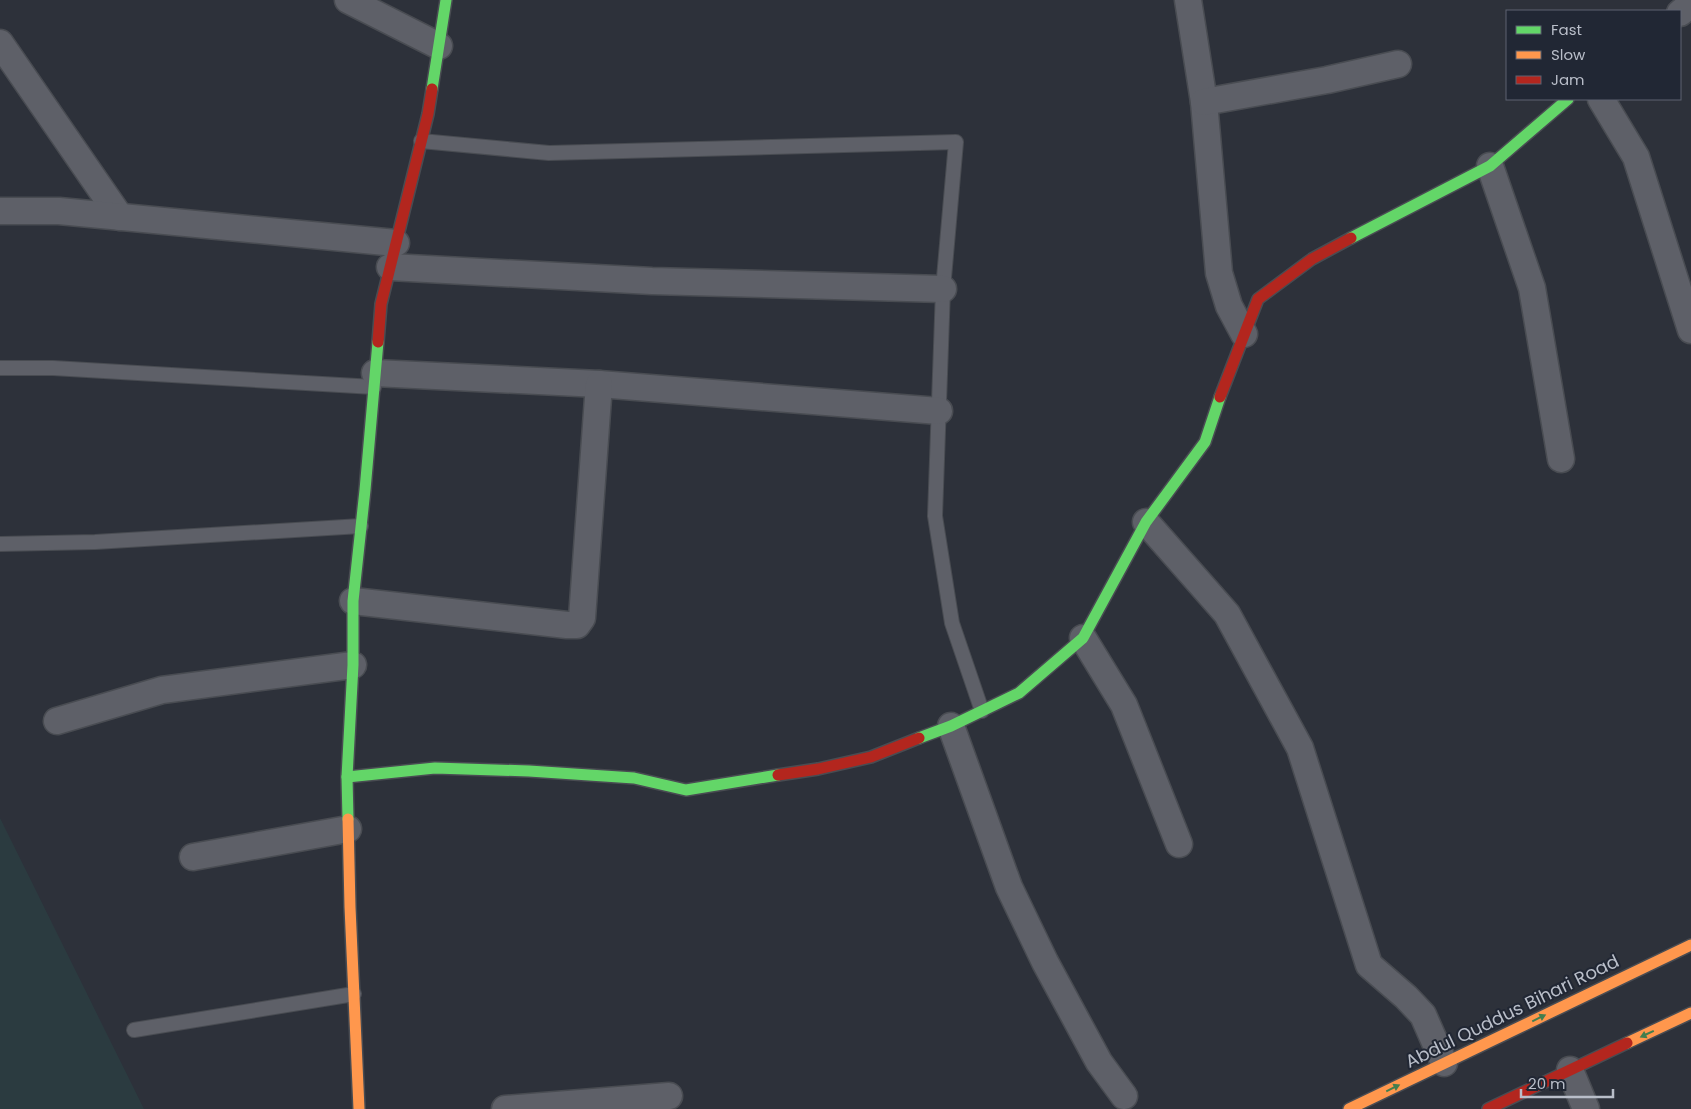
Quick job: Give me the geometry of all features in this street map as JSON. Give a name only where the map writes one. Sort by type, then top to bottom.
[{"type":"street","points":[[348,0],[439,46]]},
{"type":"street","points":[[359,1109],[347,778],[353,665],[353,601],[381,304],[428,114],[446,0]]},
{"type":"street","points":[[1188,0],[1204,102],[1219,273],[1229,306],[1244,334]]},
{"type":"street","points":[[1681,12],[1691,4]]},
{"type":"street","points":[[0,43],[120,217]]},
{"type":"street","points":[[1204,102],[1327,80],[1398,64]]},
{"type":"street","points":[[347,778],[434,768],[520,771],[634,778],[686,790],[818,768],[871,757],[951,726],[1019,693],[1083,638],[1146,522],[1205,442],[1225,381],[1258,299],[1312,259],[1490,166],[1567,100]]},
{"type":"street","points":[[1602,100],[1636,157],[1691,330]]},
{"type":"street","points":[[1490,166],[1532,288],[1561,459]]},
{"type":"street","points":[[0,211],[59,211],[120,217],[393,255],[652,281],[943,289]]},
{"type":"street","points":[[374,380],[599,384],[939,411]]},
{"type":"street","points":[[353,601],[577,625],[582,618],[599,384]]},
{"type":"street","points":[[1146,522],[1232,622],[1300,748],[1369,965],[1423,1016],[1444,1063]]},
{"type":"street","points":[[1083,638],[1124,705],[1179,844]]},
{"type":"street","points":[[57,721],[162,690],[353,665]]},
{"type":"street","points":[[951,726],[1013,896],[1045,962],[1099,1062],[1124,1096]]},
{"type":"street","points":[[193,857],[348,829]]},
{"type":"street","name":"Abdul Quddus Bihari Road","points":[[1349,1109],[1691,945]]},
{"type":"street","points":[[1488,1109],[1691,1013]]},
{"type":"street","points":[[1570,1070],[1586,1109]]},
{"type":"street","points":[[505,1109],[669,1096]]},
{"type":"lane","points":[[422,140],[549,153],[956,142],[943,289],[935,516],[952,623],[982,711]]},
{"type":"lane","points":[[0,368],[53,368],[374,380]]},
{"type":"lane","points":[[0,544],[95,542],[361,526]]},
{"type":"lane","points":[[134,1030],[354,994]]},
{"type":"shaded area","points":[[0,818],[144,1109],[0,1109]]},
{"type":"traffic: fast","points":[[432,89],[446,0]]},
{"type":"traffic: fast","points":[[1351,238],[1490,166],[1567,100]]},
{"type":"traffic: fast","points":[[348,819],[347,777],[353,665],[353,601],[378,342]]},
{"type":"traffic: fast","points":[[919,738],[951,726],[1019,693],[1083,638],[1146,522],[1205,442],[1220,397]]},
{"type":"traffic: fast","points":[[347,777],[435,768],[529,771],[634,778],[686,790],[778,775]]},
{"type":"traffic: slow","points":[[348,819],[359,1109]]},
{"type":"traffic: slow","points":[[1349,1109],[1691,945]]},
{"type":"traffic: slow","points":[[1627,1043],[1691,1013]]},
{"type":"traffic: jam","points":[[378,342],[381,304],[428,114],[432,89]]},
{"type":"traffic: jam","points":[[1220,397],[1258,299],[1312,259],[1351,238]]},
{"type":"traffic: jam","points":[[778,775],[818,769],[871,757],[919,738]]},
{"type":"traffic: jam","points":[[1488,1109],[1627,1043]]}]
